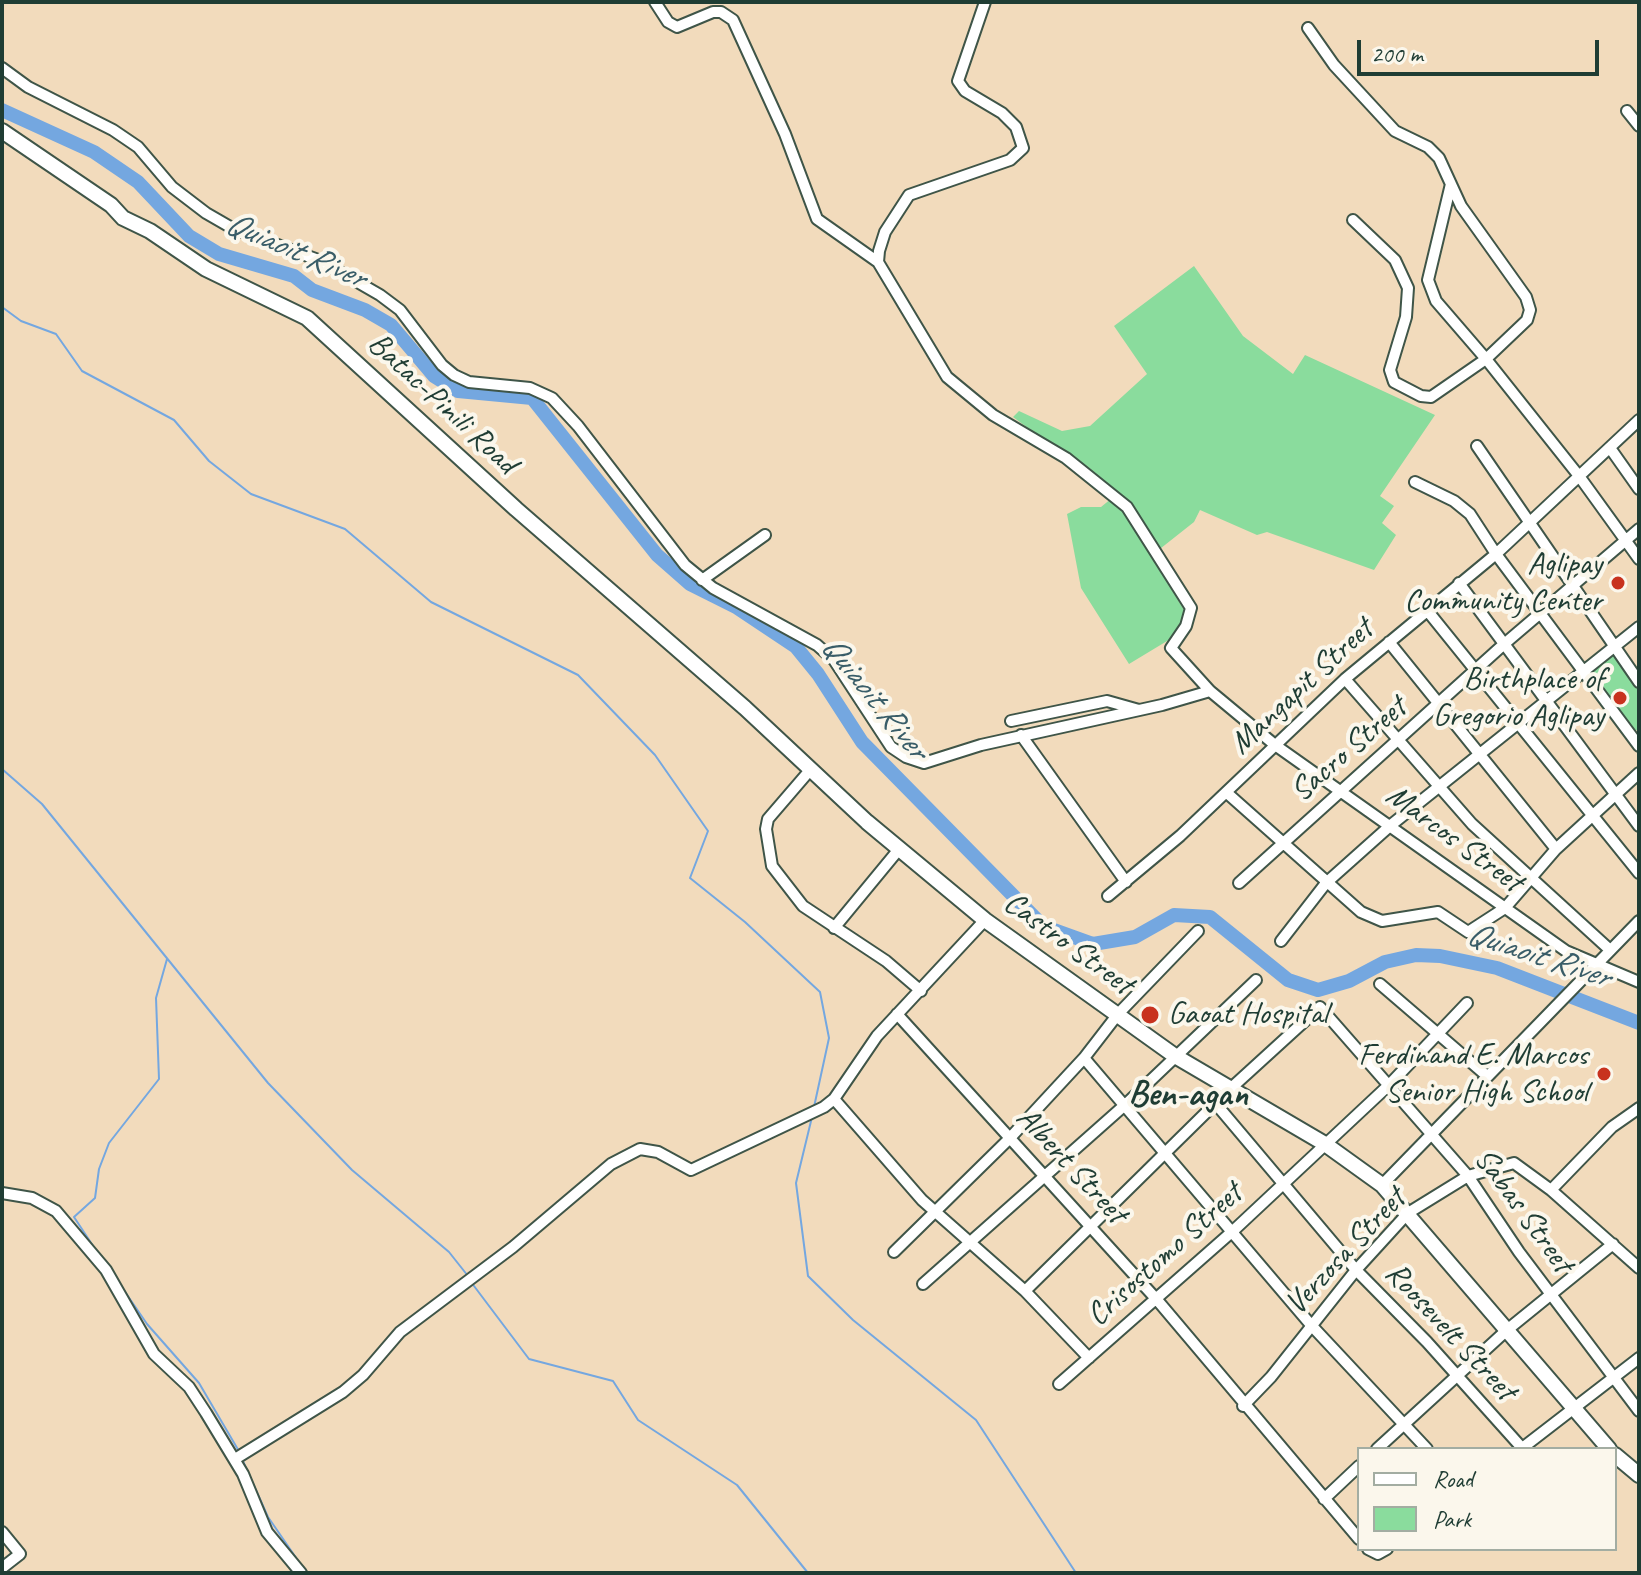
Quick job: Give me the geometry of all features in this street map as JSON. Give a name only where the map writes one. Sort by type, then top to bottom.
[{"type":"main road","name":"Batac-Pinili Road","points":[[2,131],[100,197],[123,218],[150,231],[206,269],[295,308],[516,509],[699,666],[811,769]]},
{"type":"main road","name":"Castro Street","points":[[811,769],[985,920],[1175,1056],[1325,1144],[1382,1185],[1607,1447]]},
{"type":"main road","points":[[1617,1457],[1639,1475]]},
{"type":"street","points":[[655,2],[663,17],[677,27],[713,12],[721,12],[733,20],[785,134],[817,219],[878,262],[885,232],[909,195],[1010,160],[1023,148],[1016,127],[1002,113],[965,91],[958,81],[985,2]]},
{"type":"street","points":[[1308,28],[1334,65],[1395,131],[1428,147],[1439,158],[1486,245],[1522,289],[1530,305],[1527,320],[1486,359],[1431,397],[1412,393],[1394,382],[1390,370],[1406,317],[1408,288],[1395,260],[1353,220]]},
{"type":"street","points":[[2,68],[28,87],[113,130],[138,147],[172,187],[219,221],[321,261],[380,295],[400,310],[442,365],[454,375],[469,382],[530,388],[552,398],[578,426],[685,565],[702,580],[817,645],[834,660],[891,747],[906,757],[924,763],[1021,735],[1139,710],[1210,691]]},
{"type":"street","points":[[1627,111],[1639,126]]},
{"type":"street","points":[[1451,184],[1428,280],[1436,301],[1579,476],[1639,559]]},
{"type":"street","name":"Marcos Street","points":[[878,262],[936,360],[958,388],[993,415],[1066,458],[1127,507],[1191,608],[1186,626],[1171,648],[1210,691],[1275,745],[1566,951],[1639,982]]},
{"type":"street","name":"Mangapit Street","points":[[1108,896],[1227,793],[1345,679],[1496,554],[1639,420]]},
{"type":"street","points":[[1477,446],[1639,682]]},
{"type":"street","points":[[1610,448],[1639,489]]},
{"type":"street","points":[[1415,482],[1463,506],[1639,746]]},
{"type":"street","name":"Sacro Street","points":[[1239,883],[1397,740],[1438,707],[1503,645],[1639,529]]},
{"type":"street","points":[[702,580],[765,535]]},
{"type":"street","points":[[1459,583],[1639,826]]},
{"type":"street","points":[[1426,609],[1639,873]]},
{"type":"street","points":[[1281,941],[1326,883],[1391,825],[1639,627]]},
{"type":"street","points":[[1389,642],[1438,707],[1556,849]]},
{"type":"street","points":[[1345,679],[1436,787],[1528,878],[1609,949]]},
{"type":"street","points":[[1011,721],[1107,701],[1139,710]]},
{"type":"street","points":[[1021,735],[1126,882]]},
{"type":"street","points":[[811,769],[768,819],[768,854],[794,896],[834,928],[886,961],[921,991]]},
{"type":"street","points":[[1227,793],[1348,904],[1382,921],[1438,912],[1471,932],[1505,908],[1556,849],[1639,773]]},
{"type":"street","points":[[834,928],[900,848]]},
{"type":"street","points":[[239,1457],[343,1392],[363,1375],[400,1332],[629,1153],[640,1149],[658,1152],[691,1170],[795,1122],[834,1099],[864,1052],[985,920]]},
{"type":"street","points":[[1382,1185],[1562,1001],[1595,962],[1639,921]]},
{"type":"street","points":[[894,1252],[1009,1139],[1084,1058],[1118,1014],[1198,931]]},
{"type":"street","points":[[923,1284],[1126,1104],[1256,980]]},
{"type":"street","points":[[1380,984],[1441,1033],[1487,1076]]},
{"type":"street","name":"Crisostomo Street","points":[[834,1099],[912,1189],[1025,1291],[1089,1358],[1158,1301],[1390,1084],[1467,1003]]},
{"type":"street","name":"Sabas Street","points":[[1229,1090],[1313,1011],[1320,1007],[1327,1011],[1468,1176],[1639,1411]]},
{"type":"street","name":"Albert Street","points":[[897,1014],[1158,1301],[1243,1406],[1357,1537]]},
{"type":"street","points":[[1084,1058],[1234,1230],[1311,1325],[1425,1447]]},
{"type":"street","points":[[1025,1291],[1229,1090]]},
{"type":"street","name":"Roosevelt Street","points":[[1216,1104],[1356,1270],[1521,1447]]},
{"type":"street","points":[[1637,1264],[1551,1190],[1612,1127],[1639,1108]]},
{"type":"street","name":"Verzosa Street","points":[[1243,1406],[1271,1377],[1356,1270],[1408,1213],[1468,1176],[1508,1163],[1514,1163],[1551,1190]]},
{"type":"street","points":[[2,1193],[32,1198],[64,1219],[106,1270],[154,1354],[189,1387],[239,1457],[267,1532],[301,1573]]},
{"type":"street","points":[[1379,1447],[1507,1330],[1613,1244]]},
{"type":"street","points":[[1059,1384],[1089,1358]]},
{"type":"street","points":[[1523,1447],[1639,1358]]},
{"type":"street","points":[[1324,1499],[1357,1468]]},
{"type":"street","points":[[2,1532],[20,1554],[2,1568]]},
{"type":"green space","points":[[1194,266],[1243,336],[1293,374],[1305,355],[1435,415],[1380,496],[1394,506],[1382,523],[1396,535],[1374,570],[1267,532],[1257,535],[1200,510],[1194,522],[1151,556],[1186,613],[1172,638],[1129,664],[1081,588],[1067,514],[1081,507],[1101,507],[1117,494],[1013,417],[1019,411],[1062,431],[1090,426],[1147,374],[1114,326]]},
{"type":"green space","points":[[1613,652],[1639,691],[1639,729],[1633,732],[1590,672]]},
{"type":"waterway","name":"Quiaoit River","points":[[2,110],[94,152],[138,182],[189,236],[219,254],[294,276],[312,290],[365,310],[391,325],[434,376],[458,391],[532,398],[657,555],[690,584],[736,607],[796,647],[818,674],[862,742],[1043,926],[1093,944],[1135,937],[1174,915],[1210,917],[1288,980],[1318,990],[1349,981],[1385,962],[1416,955],[1440,956],[1497,968],[1639,1023]]},
{"type":"waterway","points":[[2,307],[21,321],[56,334],[82,371],[174,420],[209,461],[251,494],[345,529],[431,602],[578,675],[655,755],[708,831],[690,878],[745,922],[820,992],[829,1038],[814,1107]]},
{"type":"waterway","points":[[2,769],[42,804],[268,1083],[352,1170],[449,1252],[468,1276]]},
{"type":"waterway","points":[[99,1255],[74,1217],[95,1198],[99,1169],[109,1143],[159,1079],[156,998],[167,959]]},
{"type":"waterway","points":[[812,1117],[796,1183],[808,1276],[853,1320],[976,1420],[1076,1573]]},
{"type":"waterway","points":[[471,1282],[529,1359],[613,1381],[638,1420],[737,1485],[808,1573]]},
{"type":"waterway","points":[[121,1286],[147,1324],[199,1383],[240,1453]]},
{"type":"waterway","points":[[242,1459],[268,1517],[301,1565]]},
{"type":"place","name":"Aglipay Community Center","points":[[1618,583]]},
{"type":"place","name":"Birthplace of Gregorio Aglipay","points":[[1620,698]]},
{"type":"place","name":"Gaoat Hospital","points":[[1150,1015]]},
{"type":"place","name":"Ferdinand E. Marcos Senior High School","points":[[1604,1074]]},
{"type":"district","name":"Ben-agan","points":[[1188,1096]]}]
